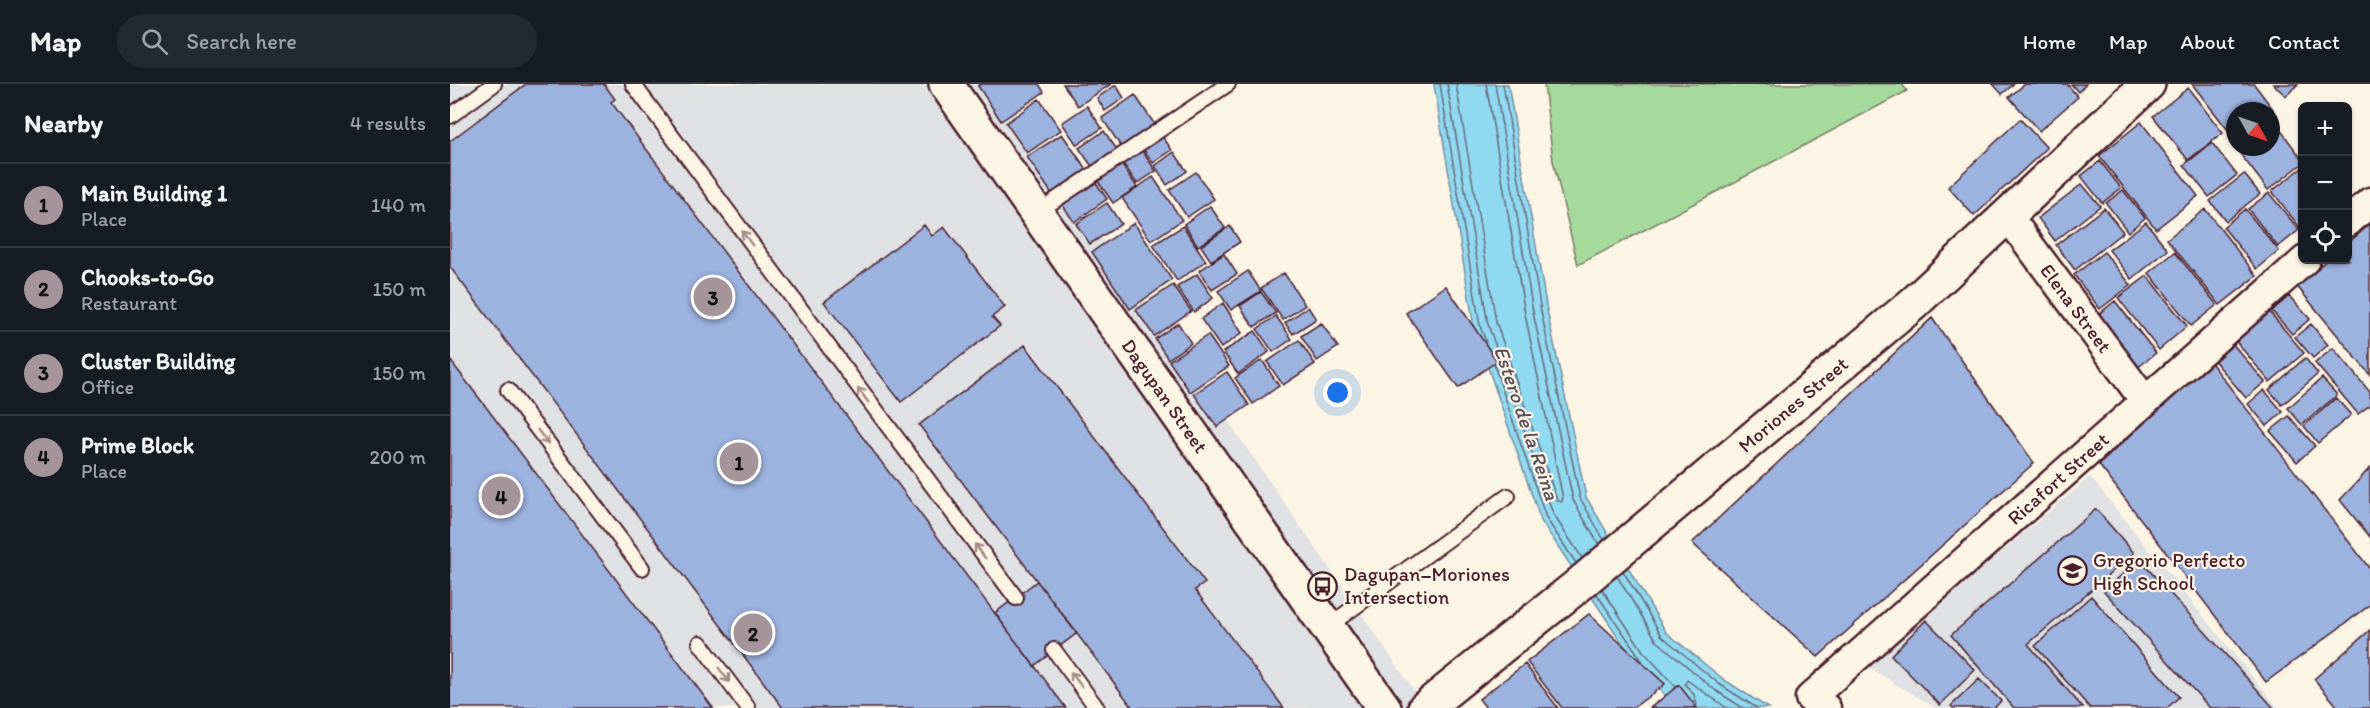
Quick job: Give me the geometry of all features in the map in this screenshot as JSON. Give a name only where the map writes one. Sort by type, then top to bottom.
[{"type":"street","name":"Moriones Street","points":[[1425,708],[1575,587],[1914,303],[2148,84]]},
{"type":"street","name":"Dagupan Street","points":[[955,90],[1036,213],[1384,708]]},
{"type":"street","points":[[2352,218],[2370,202]]},
{"type":"street","name":"Elena Street","points":[[2007,215],[2145,401]]},
{"type":"street","name":"Ricafort Street","points":[[1818,703],[2145,401],[2300,264]]},
{"type":"lane","points":[[450,116],[494,84]]},
{"type":"lane","points":[[633,84],[1016,598]]},
{"type":"lane","points":[[1036,213],[1228,84]]},
{"type":"lane","points":[[507,390],[642,568]]},
{"type":"lane","points":[[1327,627],[1508,496]]},
{"type":"lane","points":[[700,643],[748,708]]},
{"type":"lane","points":[[1054,650],[1097,708]]},
{"type":"shaded area","points":[[450,84],[995,84],[1426,708],[450,708]]},
{"type":"shaded area","name":"Gregorio Perfecto High School","points":[[2090,477],[2278,708],[1936,708],[1866,666]]},
{"type":"green space","points":[[1544,84],[1902,84],[1907,91],[1578,265],[1553,161]]},
{"type":"water","name":"Estero de la Reina","points":[[1434,84],[1508,84],[1547,310],[1586,497],[1666,632],[1723,679],[1768,708],[1676,708],[1633,659],[1541,521],[1474,327]]},
{"type":"building","points":[[526,84],[604,84],[615,99],[611,102],[1066,708],[783,708],[450,267],[450,141]]},
{"type":"building","points":[[981,84],[1039,84],[1044,92],[1001,121],[978,86]]},
{"type":"building","points":[[1063,84],[1111,84],[1078,106]]},
{"type":"building","points":[[1993,84],[2014,84],[2002,94]]},
{"type":"building","points":[[2025,84],[2067,84],[2078,97],[2039,131],[2009,97]]},
{"type":"building","points":[[2071,84],[2086,84],[2078,92]]},
{"type":"building","points":[[2192,84],[2254,84],[2268,102],[2226,102],[2226,127]]},
{"type":"building","points":[[2273,84],[2298,84],[2286,96]]},
{"type":"building","points":[[1116,85],[1124,98],[1105,111],[1097,98]]},
{"type":"building","points":[[2188,88],[2223,133],[2188,160],[2153,116]]},
{"type":"building","points":[[1135,95],[1157,128],[1124,151],[1102,118]]},
{"type":"building","points":[[1039,99],[1061,130],[1027,153],[1006,123]]},
{"type":"building","points":[[1087,106],[1102,128],[1077,145],[1062,123]]},
{"type":"building","points":[[2020,119],[2047,148],[1974,216],[1948,187]]},
{"type":"building","points":[[2141,122],[2198,196],[2156,229],[2099,156]]},
{"type":"building","points":[[2280,129],[2298,154],[2298,167],[2268,190],[2242,156],[2280,156]]},
{"type":"building","points":[[1104,131],[1120,154],[1095,171],[1079,148]]},
{"type":"building","points":[[1160,133],[1172,150],[1153,163],[1141,146]]},
{"type":"building","points":[[1062,134],[1089,173],[1054,197],[1027,157]]},
{"type":"building","points":[[2212,143],[2237,175],[2209,197],[2184,165]]},
{"type":"building","points":[[1141,149],[1156,171],[1137,184],[1122,162]]},
{"type":"building","points":[[1174,152],[1187,171],[1167,185],[1155,166]]},
{"type":"building","points":[[1119,161],[1137,187],[1113,203],[1095,177]]},
{"type":"building","points":[[2100,161],[2121,188],[2102,203],[2081,176]]},
{"type":"building","points":[[2298,171],[2298,225],[2272,191]]},
{"type":"building","points":[[1196,172],[1214,199],[1187,217],[1169,190]]},
{"type":"building","points":[[2244,174],[2260,194],[2226,221],[2210,201]]},
{"type":"building","points":[[1153,177],[1182,220],[1151,241],[1122,198]]},
{"type":"building","points":[[1093,178],[1107,199],[1074,222],[1060,201]]},
{"type":"building","points":[[2082,184],[2100,206],[2055,241],[2038,218]]},
{"type":"building","points":[[2123,190],[2145,218],[2128,232],[2106,203]]},
{"type":"building","points":[[2269,193],[2298,231],[2278,247],[2248,209]]},
{"type":"building","points":[[1107,203],[1121,224],[1090,244],[1076,224]]},
{"type":"building","points":[[1210,206],[1225,228],[1198,246],[1184,224]]},
{"type":"building","points":[[2104,208],[2123,232],[2075,270],[2056,245]]},
{"type":"building","points":[[2205,209],[2257,276],[2220,305],[2167,239]]},
{"type":"building","points":[[2245,209],[2279,251],[2257,269],[2223,227]]},
{"type":"building","points":[[2146,222],[2168,250],[2132,279],[2109,250]]},
{"type":"building","points":[[1134,223],[1172,280],[1130,309],[1092,252]]},
{"type":"building","points":[[2370,224],[2370,375],[2296,285],[2322,264],[2352,264],[2352,240]]},
{"type":"building","points":[[924,225],[932,236],[944,227],[1005,307],[992,317],[1000,326],[901,402],[824,302]]},
{"type":"building","points":[[1183,226],[1206,261],[1177,281],[1153,245]]},
{"type":"building","points":[[1230,226],[1240,242],[1211,261],[1201,246]]},
{"type":"building","points":[[2104,252],[2131,285],[2100,309],[2074,275]]},
{"type":"building","points":[[2175,252],[2217,305],[2191,326],[2149,273]]},
{"type":"building","points":[[1224,254],[1237,274],[1212,290],[1199,271]]},
{"type":"building","points":[[1248,271],[1261,291],[1231,310],[1218,291]]},
{"type":"building","points":[[1284,273],[1305,305],[1283,320],[1261,288]]},
{"type":"building","points":[[1197,274],[1213,298],[1194,312],[1177,287]]},
{"type":"building","points":[[2147,276],[2187,326],[2159,350],[2118,298]]},
{"type":"building","points":[[1173,285],[1191,311],[1154,336],[1136,310]]},
{"type":"building","points":[[1446,286],[1497,361],[1458,388],[1406,313]]},
{"type":"building","points":[[1261,292],[1276,313],[1254,327],[1240,306]]},
{"type":"building","points":[[2289,296],[2310,319],[2292,334],[2272,311]]},
{"type":"building","points":[[2115,301],[2156,353],[2131,373],[2090,321]]},
{"type":"building","points":[[1223,303],[1242,333],[1221,348],[1201,319]]},
{"type":"building","points":[[1308,307],[1316,319],[1293,334],[1285,323]]},
{"type":"building","points":[[2268,310],[2304,353],[2270,382],[2234,339]]},
{"type":"building","points":[[1276,316],[1292,339],[1273,352],[1257,329]]},
{"type":"building","points":[[1932,318],[2034,463],[1818,657],[1692,543]]},
{"type":"building","points":[[1178,323],[1191,343],[1168,359],[1155,339]]},
{"type":"building","points":[[1321,323],[1338,347],[1317,361],[1301,336]]},
{"type":"building","points":[[2311,324],[2328,345],[2313,358],[2295,337]]},
{"type":"building","points":[[1255,331],[1269,352],[1238,374],[1223,352]]},
{"type":"building","points":[[1208,335],[1229,366],[1190,392],[1169,361]]},
{"type":"building","points":[[1299,340],[1315,364],[1283,385],[1267,362]]},
{"type":"building","points":[[2231,342],[2265,382],[2246,398],[2212,358]]},
{"type":"building","points":[[1025,345],[1205,583],[1195,590],[1284,708],[1133,708],[919,425]]},
{"type":"building","points":[[2333,348],[2370,392],[2370,405],[2358,414],[2315,363]]},
{"type":"building","points":[[2305,358],[2318,374],[2282,405],[2269,390]]},
{"type":"building","points":[[450,360],[486,407],[713,708],[450,708]]},
{"type":"building","points":[[1262,360],[1279,386],[1253,404],[1235,378]]},
{"type":"building","points":[[2209,360],[2370,569],[2370,605],[2266,682],[2099,465]]},
{"type":"building","points":[[1227,372],[1249,405],[1217,427],[1194,394]]},
{"type":"building","points":[[2322,378],[2337,395],[2302,425],[2288,408]]},
{"type":"building","points":[[2264,390],[2283,412],[2267,426],[2248,404]]},
{"type":"building","points":[[2336,398],[2351,415],[2318,443],[2304,426]]},
{"type":"building","points":[[2289,416],[2315,446],[2297,462],[2270,431]]},
{"type":"building","points":[[2370,468],[2370,537],[2340,500]]},
{"type":"building","points":[[2096,509],[2134,553],[2028,644],[2083,708],[2014,708],[1951,635]]},
{"type":"building","points":[[2139,559],[2274,708],[2210,708],[2104,591]]},
{"type":"building","points":[[1037,581],[1077,633],[1034,666],[995,613]]},
{"type":"building","points":[[2091,596],[2179,697],[2167,708],[2090,708],[2035,646]]},
{"type":"building","points":[[1589,614],[1665,684],[1633,708],[1562,708],[1527,662]]},
{"type":"building","points":[[1926,620],[1975,670],[1940,705],[1891,655]]},
{"type":"building","points":[[2370,630],[2370,708],[2339,708],[2314,679]]},
{"type":"building","points":[[1525,664],[1558,708],[1486,708],[1479,699]]},
{"type":"building","points":[[1979,679],[2001,701],[1994,708],[1953,708],[1951,706]]},
{"type":"building","points":[[1679,685],[1697,708],[1650,708]]},
{"type":"place","name":"Cluster Building","points":[[713,297]]},
{"type":"place","name":"Main Building 1","points":[[739,462]]},
{"type":"place","name":"Prime Block","points":[[501,496]]},
{"type":"place","name":"Gregorio Perfecto High School","points":[[2072,571]]},
{"type":"place","name":"Dagupan–Moriones Intersection","points":[[1323,586]]},
{"type":"place","name":"Chooks-to-Go","points":[[753,633]]}]
